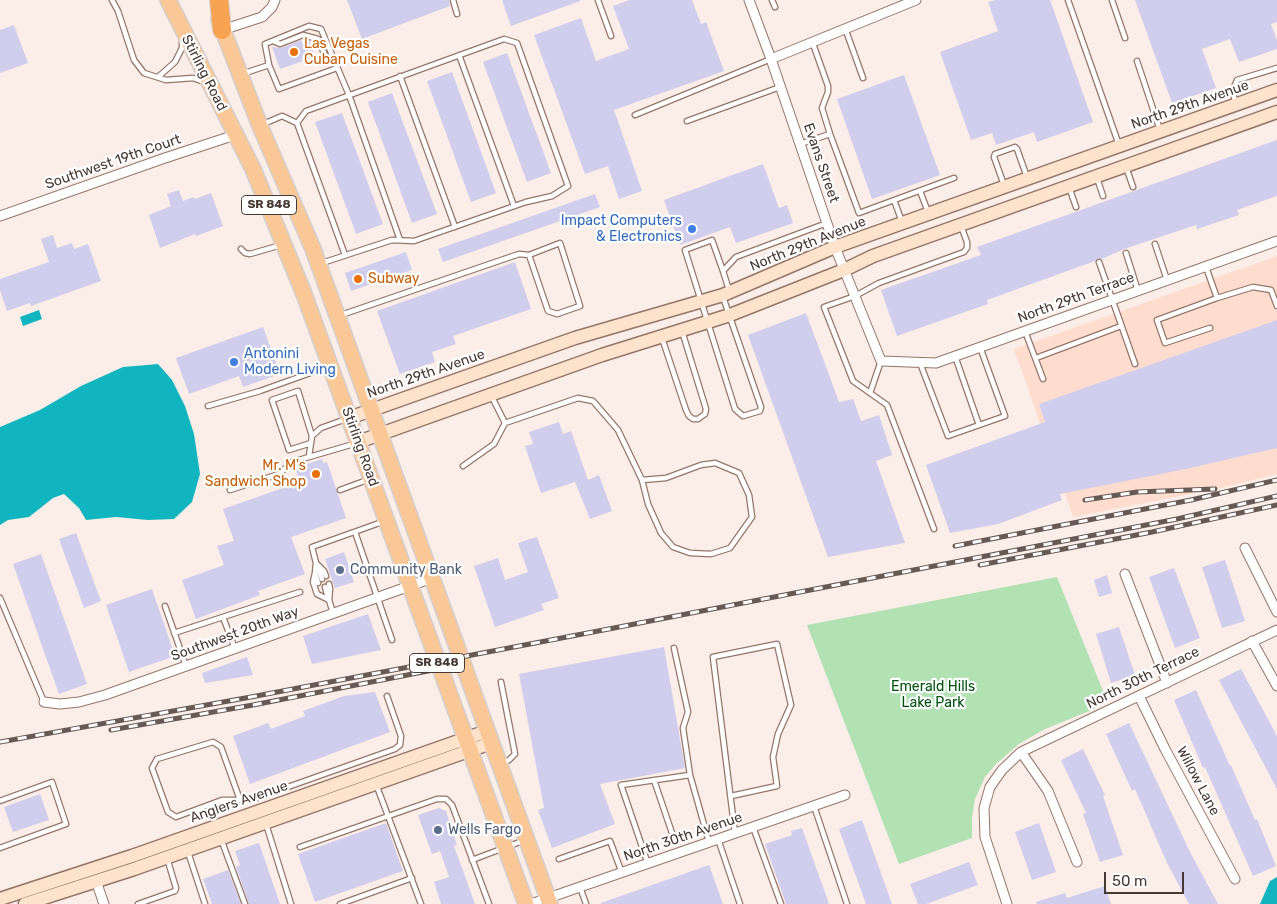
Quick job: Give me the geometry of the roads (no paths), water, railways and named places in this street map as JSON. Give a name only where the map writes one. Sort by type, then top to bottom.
[{"type":"highway","points":[[219,0],[222,30]]},
{"type":"main road","name":"Stirling Road","points":[[168,0],[253,169],[284,243],[526,904]]},
{"type":"main road","name":"Stirling Road","points":[[211,0],[260,126],[318,264],[549,901]]},
{"type":"street","points":[[222,30],[262,17],[272,7],[275,0]]},
{"type":"street","name":"Evans Street","points":[[749,0],[835,247],[881,361]]},
{"type":"street","points":[[771,59],[916,0]]},
{"type":"street","name":"North 29th Avenue","points":[[349,418],[575,338],[726,294],[835,247],[1277,90]]},
{"type":"street","points":[[358,442],[602,355],[730,315],[844,270],[873,256],[1277,112]]},
{"type":"street","name":"Southwest 19th Court","points":[[0,216],[235,135]]},
{"type":"street","name":"North 29th Terrace","points":[[881,361],[936,363],[1277,241]]},
{"type":"street","points":[[1244,548],[1277,612]]},
{"type":"street","points":[[1125,574],[1167,683]]},
{"type":"street","name":"Southwest 20th Way","points":[[44,702],[60,704],[79,702],[105,695],[432,578]]},
{"type":"street","name":"North 30th Terrace","points":[[1004,903],[985,837],[984,808],[990,787],[1002,770],[1021,752],[1277,630]]},
{"type":"street","points":[[1252,641],[1277,686]]},
{"type":"street","name":"Willow Lane","points":[[1139,696],[1165,750],[1235,879]]},
{"type":"street","name":"Anglers Avenue","points":[[25,904],[376,784],[489,737]]},
{"type":"street","name":"Anglers Avenue","points":[[0,899],[200,832],[353,771],[467,745]]},
{"type":"street","points":[[1021,752],[1048,791],[1077,862]]},
{"type":"street","name":"North 30th Avenue","points":[[531,904],[549,901],[580,888],[844,795]]},
{"type":"street","points":[[187,850],[192,838],[200,832]]},
{"type":"street","points":[[96,881],[104,904]]},
{"type":"lane","points":[[112,0],[118,11],[138,68],[144,73],[166,80],[192,78],[210,85]]},
{"type":"lane","points":[[453,0],[458,14]]},
{"type":"lane","points":[[598,0],[611,36]]},
{"type":"lane","points":[[772,0],[775,7]]},
{"type":"lane","points":[[1068,0],[1119,146]]},
{"type":"lane","points":[[1112,0],[1125,38]]},
{"type":"lane","points":[[337,68],[279,89],[269,65],[265,44],[309,26],[322,29],[348,95],[400,240]]},
{"type":"lane","points":[[158,77],[175,62],[179,55],[182,48],[182,28]]},
{"type":"lane","points":[[845,28],[862,78]]},
{"type":"lane","points":[[273,41],[280,44],[303,35],[318,38],[327,60],[334,61]]},
{"type":"lane","points":[[297,122],[306,111],[504,38],[517,42],[568,186],[552,196],[514,206],[414,241],[392,240],[318,264]]},
{"type":"lane","points":[[812,41],[828,86],[828,92],[822,108],[859,213],[954,178]]},
{"type":"lane","points":[[459,55],[514,206]]},
{"type":"lane","points":[[635,116],[771,59]]},
{"type":"lane","points":[[1137,61],[1161,131]]},
{"type":"lane","points":[[240,75],[269,65]]},
{"type":"lane","points":[[1236,105],[1233,90],[1237,80],[1277,68]]},
{"type":"lane","points":[[400,76],[455,227]]},
{"type":"lane","points":[[687,121],[780,87]]},
{"type":"lane","points":[[260,126],[282,116],[297,122],[345,255]]},
{"type":"lane","points":[[800,144],[830,134]]},
{"type":"lane","points":[[1004,187],[994,157],[995,154],[1015,147],[1028,178]]},
{"type":"lane","points":[[1126,166],[1133,187]]},
{"type":"lane","points":[[1096,176],[1103,196]]},
{"type":"lane","points":[[1069,186],[1076,206]]},
{"type":"lane","points":[[920,191],[928,214]]},
{"type":"lane","points":[[894,200],[902,223]]},
{"type":"lane","points":[[723,271],[736,257],[827,223]]},
{"type":"lane","points":[[934,529],[887,405],[853,381],[824,307],[855,296],[879,283],[964,252],[967,248],[967,242],[960,225]]},
{"type":"lane","points":[[712,240],[723,271],[730,315],[761,408],[760,411],[743,416],[736,409],[685,250],[712,240]]},
{"type":"lane","points":[[241,248],[245,253],[250,254],[284,243]]},
{"type":"lane","points":[[337,316],[519,254],[529,255],[560,243],[580,306],[557,314],[548,311],[529,255]]},
{"type":"lane","points":[[1155,244],[1167,280]]},
{"type":"lane","points":[[1126,253],[1138,291]]},
{"type":"lane","points":[[1099,262],[1135,364]]},
{"type":"lane","points":[[1206,267],[1217,298]]},
{"type":"lane","points":[[1210,328],[1165,343],[1157,320],[1252,287],[1271,290],[1277,306]]},
{"type":"lane","points":[[1036,358],[1122,326]]},
{"type":"lane","points":[[661,337],[686,410],[689,416],[698,419],[705,414],[706,409],[682,330]]},
{"type":"lane","points":[[1025,331],[1043,379]]},
{"type":"lane","points":[[920,362],[948,436],[1005,416],[980,347]]},
{"type":"lane","points":[[955,356],[979,425]]},
{"type":"lane","points":[[870,393],[881,361]]},
{"type":"lane","points":[[208,406],[260,391],[330,365]]},
{"type":"lane","points":[[308,456],[311,443],[312,436],[298,391],[272,400],[289,450],[311,443]]},
{"type":"lane","points":[[490,394],[505,423]]},
{"type":"lane","points":[[462,466],[494,444],[505,423],[578,398],[592,401],[618,430],[642,480],[648,504],[661,533],[673,547],[690,553],[711,554],[730,548],[752,517],[749,494],[739,473],[715,463],[701,465],[666,478],[642,480]]},
{"type":"lane","points":[[312,436],[321,428],[349,418]]},
{"type":"lane","points":[[230,490],[279,474],[292,462],[308,456],[358,442]]},
{"type":"lane","points":[[340,490],[371,479]]},
{"type":"lane","points":[[329,600],[317,594],[313,582],[316,563],[312,547],[386,520]]},
{"type":"lane","points":[[355,532],[392,640]]},
{"type":"lane","points":[[315,573],[322,579],[324,571],[316,563]]},
{"type":"lane","points":[[325,587],[333,614]]},
{"type":"lane","points":[[174,633],[300,592]]},
{"type":"lane","points":[[0,598],[44,702]]},
{"type":"lane","points":[[165,606],[186,666]]},
{"type":"lane","points":[[223,618],[235,648]]},
{"type":"lane","points":[[731,796],[777,786],[773,757],[778,734],[791,705],[777,644],[713,657],[735,833]]},
{"type":"lane","points":[[674,648],[688,712],[683,728],[690,775],[709,842]]},
{"type":"lane","points":[[500,765],[515,754],[501,682]]},
{"type":"lane","points":[[240,800],[221,747],[213,742],[157,759],[152,768],[168,812],[176,817],[222,800],[240,800],[254,799],[353,771],[400,745],[401,736],[387,696]]},
{"type":"lane","points":[[648,864],[621,785],[690,775]]},
{"type":"lane","points":[[654,780],[673,836]]},
{"type":"lane","points":[[0,800],[52,782],[66,824],[0,848]]},
{"type":"lane","points":[[376,784],[421,904]]},
{"type":"lane","points":[[300,847],[446,798],[452,805],[489,904]]},
{"type":"lane","points":[[814,806],[847,904]]},
{"type":"lane","points":[[265,823],[291,904]]},
{"type":"lane","points":[[753,827],[781,904]]},
{"type":"lane","points":[[221,838],[245,904]]},
{"type":"lane","points":[[718,839],[740,904]]},
{"type":"lane","points":[[472,860],[527,840]]},
{"type":"lane","points":[[559,859],[610,841],[622,873]]},
{"type":"lane","points":[[187,850],[205,904]]},
{"type":"lane","points":[[138,904],[175,891],[176,888],[167,857]]},
{"type":"lane","points":[[340,904],[412,878]]},
{"type":"lane","points":[[580,888],[586,904]]},
{"type":"water","points":[[39,310],[42,319],[23,326],[20,317]]},
{"type":"water","points":[[158,364],[172,380],[185,406],[194,434],[200,474],[192,502],[174,519],[148,520],[116,517],[86,520],[79,508],[64,494],[53,498],[29,517],[8,520],[0,525],[0,427],[40,410],[81,386],[123,367]]},
{"type":"water","points":[[1277,877],[1277,904],[1260,904],[1270,881]]},
{"type":"railway","points":[[955,546],[1191,500],[1277,480]]},
{"type":"railway","points":[[1085,500],[1137,492],[1215,489]]},
{"type":"railway","points":[[0,742],[251,697],[614,628],[1177,519],[1277,496]]},
{"type":"railway","points":[[980,565],[1152,532],[1277,505]]},
{"type":"railway","points":[[111,730],[433,670]]},
{"type":"place","name":"Las Vegas Cuban Cuisine","points":[[294,52]]},
{"type":"place","name":"Impact Computers & Electronics","points":[[692,229]]},
{"type":"place","name":"Subway","points":[[358,279]]},
{"type":"place","name":"Antonini Modern Living","points":[[234,362]]},
{"type":"place","name":"Mr. M's Sandwich Shop","points":[[316,474]]},
{"type":"place","name":"Community Bank","points":[[340,570]]},
{"type":"place","name":"Wells Fargo","points":[[438,830]]},
{"type":"park label","name":"Emerald Hills Lake Park","points":[[933,696]]}]
